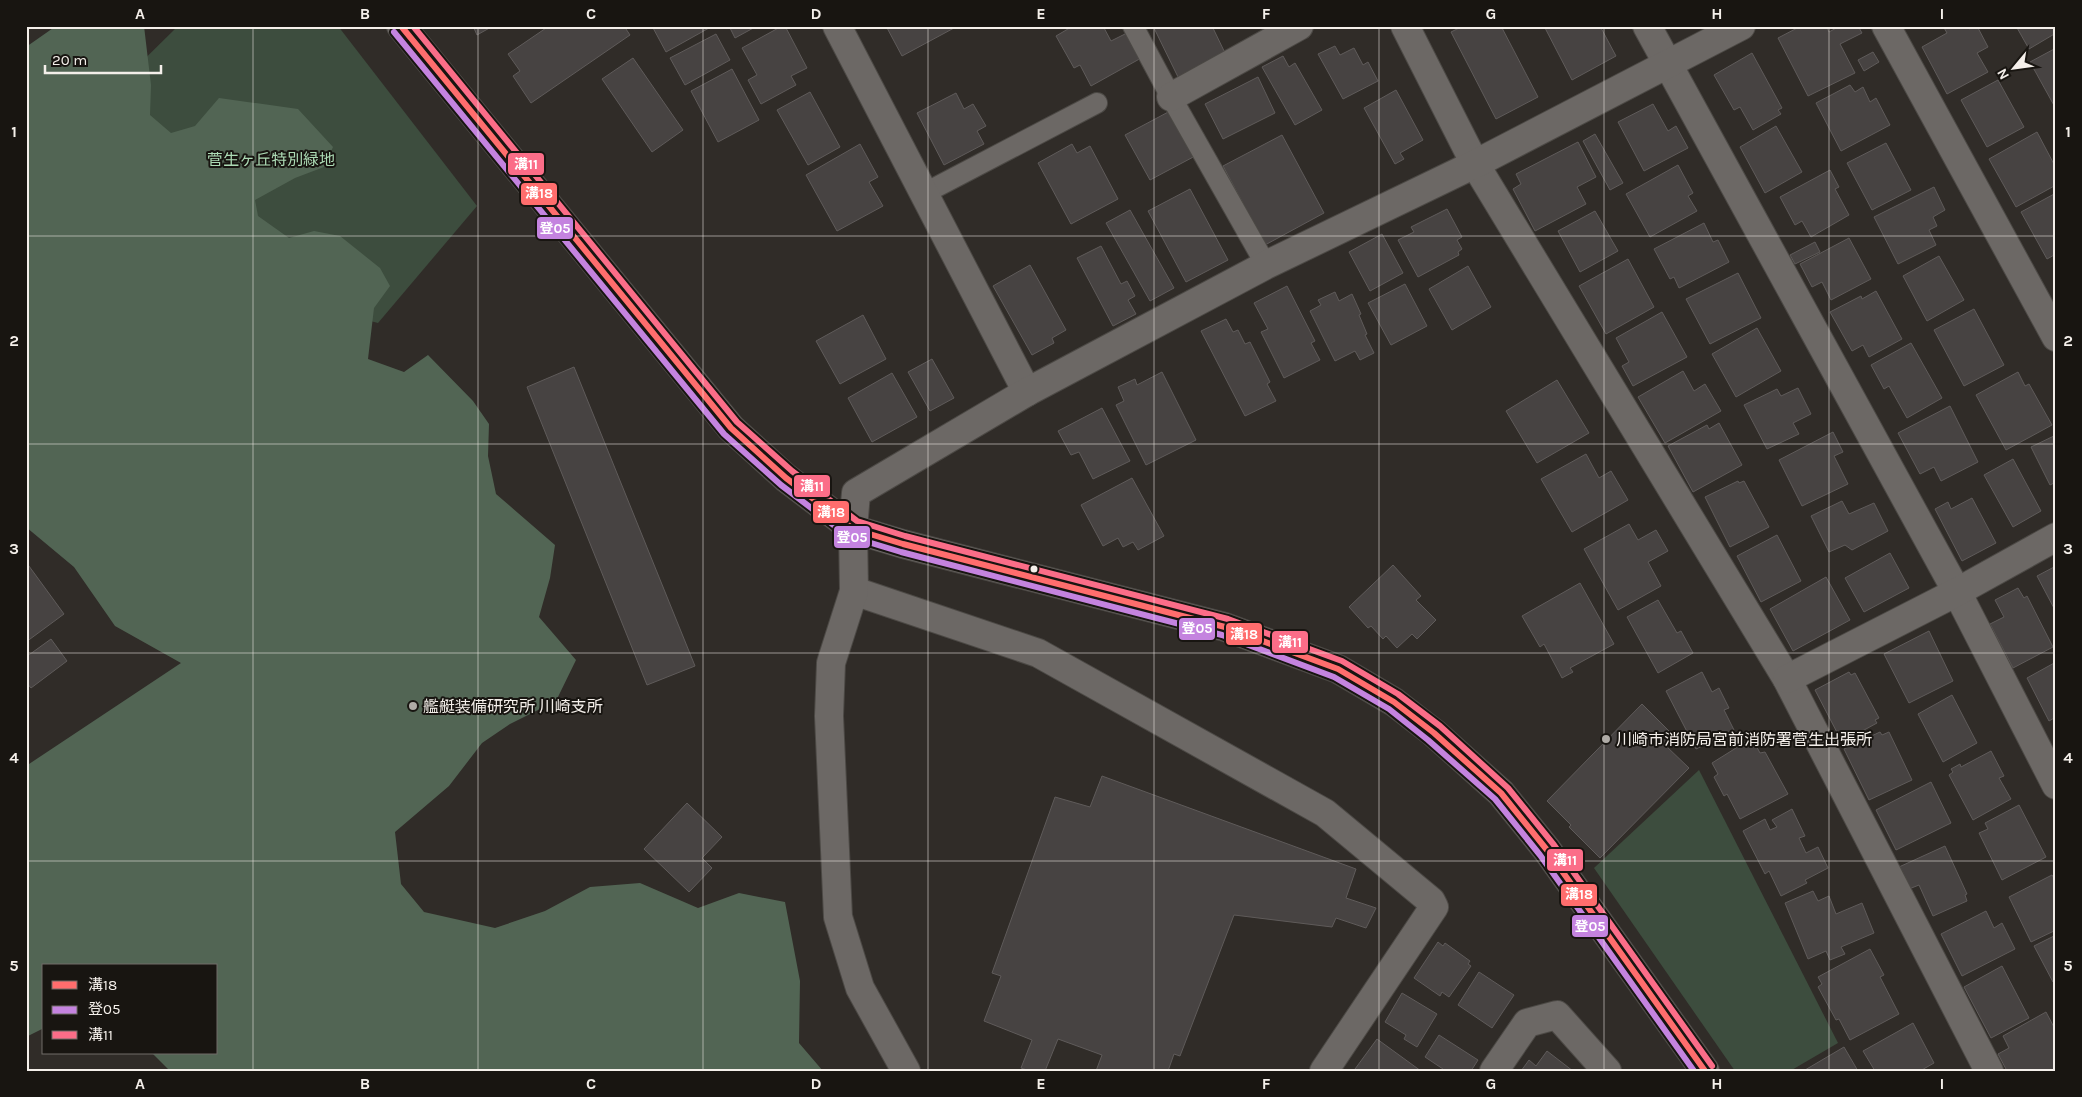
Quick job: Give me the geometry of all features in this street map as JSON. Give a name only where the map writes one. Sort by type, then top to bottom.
[{"type":"street","points":[[400,26],[731,428],[786,478],[853,529],[1038,579],[1225,626],[1338,668],[1394,702],[1434,733],[1501,793],[1553,858],[1705,1071]]},
{"type":"street","points":[[837,26],[1028,392]]},
{"type":"street","points":[[1171,97],[1299,26]]},
{"type":"street","points":[[1405,26],[1475,164],[1787,679],[1989,1071]]},
{"type":"street","points":[[1647,26],[1957,592],[2056,785]]},
{"type":"street","points":[[906,1071],[860,988],[838,917],[830,716],[831,663],[854,592],[853,529],[856,493],[1028,392],[1266,265],[1475,164],[1741,26]]},
{"type":"street","points":[[1886,26],[2056,337]]},
{"type":"street","points":[[1787,679],[1957,592],[2056,537]]},
{"type":"street","points":[[854,592],[1038,653],[1325,813],[1431,901],[1434,907],[1324,1071]]},
{"type":"street","points":[[1494,1071],[1527,1023],[1557,1015],[1607,1071]]},
{"type":"lane","points":[[1133,26],[1266,265]]},
{"type":"lane","points":[[925,193],[1097,104]]},
{"type":"green space","name":"艦艇装備研究所 川崎支所","points":[[56,26],[144,26],[151,85],[150,115],[171,133],[195,126],[219,98],[298,109],[333,147],[324,167],[295,178],[255,200],[258,216],[289,238],[314,231],[340,236],[380,268],[390,286],[374,308],[368,359],[404,372],[428,355],[473,401],[489,424],[488,456],[496,494],[555,545],[550,578],[539,617],[576,660],[556,701],[510,724],[482,743],[449,786],[395,832],[401,884],[424,912],[495,928],[545,911],[590,887],[640,883],[698,908],[739,893],[785,902],[800,981],[799,1043],[823,1071],[170,1071],[153,1054],[218,1054],[218,964],[42,964],[42,1029],[26,1037],[26,766],[181,663],[115,626],[74,567],[26,527],[26,47]]},
{"type":"green space","name":"菅生ヶ丘特別緑地","points":[[178,26],[338,26],[477,206],[378,323],[26,231],[26,176]]},
{"type":"green space","points":[[1699,770],[1838,1043],[1790,1071],[1735,1071],[1594,868]]},
{"type":"building","points":[[473,26],[493,26],[477,35]]},
{"type":"building","points":[[549,26],[624,26],[630,35],[531,103],[513,76],[520,71],[508,54]]},
{"type":"building","points":[[652,26],[708,26],[709,28],[666,52]]},
{"type":"building","points":[[729,26],[757,26],[735,38]]},
{"type":"building","points":[[785,26],[807,68],[791,76],[796,85],[761,104],[748,80],[757,75],[742,48]]},
{"type":"building","points":[[886,26],[953,26],[954,28],[902,56]]},
{"type":"building","points":[[1073,26],[1103,26],[1111,41],[1129,32],[1143,57],[1091,86],[1080,65],[1074,68],[1056,36]]},
{"type":"building","points":[[1153,26],[1212,26],[1226,55],[1179,79]]},
{"type":"building","points":[[1463,26],[1501,26],[1538,97],[1496,119],[1451,32]]},
{"type":"building","points":[[1544,26],[1600,26],[1616,56],[1572,80]]},
{"type":"building","points":[[1801,26],[1826,26],[1829,32],[1840,26],[1858,26],[1862,33],[1840,44],[1855,73],[1808,96],[1778,38]]},
{"type":"building","points":[[1943,26],[1967,26],[1969,29],[1977,26],[1988,47],[1977,53],[1988,72],[1947,94],[1922,47],[1947,33]]},
{"type":"building","points":[[2016,26],[2056,26],[2056,33],[2029,49]]},
{"type":"building","points":[[716,34],[730,60],[685,85],[670,58]]},
{"type":"building","points":[[1335,46],[1340,55],[1354,48],[1363,65],[1368,62],[1378,81],[1343,99],[1318,54]]},
{"type":"building","points":[[2056,48],[2056,109],[2030,62]]},
{"type":"building","points":[[1873,52],[1879,62],[1864,71],[1858,60]]},
{"type":"building","points":[[1752,53],[1782,108],[1778,110],[1781,114],[1753,130],[1740,107],[1734,110],[1714,75]]},
{"type":"building","points":[[1283,56],[1289,67],[1295,63],[1322,110],[1295,125],[1262,67]]},
{"type":"building","points":[[633,58],[683,130],[652,152],[602,79]]},
{"type":"building","points":[[732,69],[759,120],[718,142],[691,91]]},
{"type":"building","points":[[1258,77],[1275,113],[1223,139],[1205,104]]},
{"type":"building","points":[[1998,80],[2024,127],[1987,147],[1961,100]]},
{"type":"building","points":[[1850,85],[1855,92],[1863,87],[1870,102],[1876,98],[1890,125],[1841,151],[1816,103]]},
{"type":"building","points":[[1396,90],[1423,140],[1400,153],[1404,159],[1395,164],[1364,108]]},
{"type":"building","points":[[810,92],[840,147],[808,165],[777,110]]},
{"type":"building","points":[[956,93],[964,109],[973,104],[986,126],[977,131],[984,144],[944,165],[917,113]]},
{"type":"building","points":[[1653,104],[1668,131],[1676,126],[1688,148],[1644,171],[1618,122]]},
{"type":"building","points":[[1172,110],[1197,155],[1150,180],[1125,135]]},
{"type":"building","points":[[1776,126],[1802,172],[1765,193],[1740,147]]},
{"type":"building","points":[[2037,132],[2056,168],[2056,185],[2016,207],[1989,159]]},
{"type":"building","points":[[1595,134],[1623,183],[1610,190],[1583,141]]},
{"type":"building","points":[[1282,135],[1324,213],[1265,245],[1223,166]]},
{"type":"building","points":[[1578,142],[1596,177],[1577,187],[1586,204],[1535,231],[1513,189],[1521,184],[1516,174]]},
{"type":"building","points":[[1886,143],[1911,190],[1872,210],[1847,163]]},
{"type":"building","points":[[860,144],[878,177],[869,182],[883,206],[837,231],[806,175]]},
{"type":"building","points":[[1072,144],[1077,153],[1090,146],[1118,199],[1071,224],[1038,163]]},
{"type":"building","points":[[1678,165],[1693,193],[1688,196],[1697,211],[1650,237],[1626,194]]},
{"type":"building","points":[[1830,170],[1839,187],[1835,189],[1849,215],[1811,237],[1802,221],[1795,225],[1780,197]]},
{"type":"building","points":[[1934,187],[1945,210],[1933,217],[1937,226],[1929,230],[1936,245],[1898,264],[1874,217]]},
{"type":"building","points":[[1190,189],[1228,260],[1186,282],[1148,211]]},
{"type":"building","points":[[2056,193],[2056,254],[2047,259],[2021,212]]},
{"type":"building","points":[[1447,209],[1462,237],[1457,240],[1462,249],[1458,252],[1459,255],[1418,277],[1398,240],[1414,232],[1411,227]]},
{"type":"building","points":[[1130,210],[1174,288],[1150,301],[1106,223]]},
{"type":"building","points":[[1595,211],[1618,251],[1580,272],[1558,231]]},
{"type":"building","points":[[1704,223],[1713,242],[1718,240],[1729,262],[1679,288],[1674,277],[1670,279],[1654,249]]},
{"type":"building","points":[[1382,234],[1403,273],[1370,291],[1349,252]]},
{"type":"building","points":[[1849,238],[1871,279],[1831,300],[1822,282],[1812,287],[1800,264]]},
{"type":"building","points":[[1815,242],[1820,252],[1795,264],[1790,255]]},
{"type":"building","points":[[1101,246],[1121,284],[1127,281],[1135,296],[1128,300],[1136,314],[1113,326],[1077,258]]},
{"type":"building","points":[[1939,256],[1964,300],[1927,321],[1903,276]]},
{"type":"building","points":[[1628,259],[1654,307],[1606,334],[1579,286]]},
{"type":"building","points":[[1030,265],[1066,330],[1052,338],[1054,343],[1032,355],[993,286]]},
{"type":"building","points":[[1468,266],[1491,307],[1452,330],[1429,289]]},
{"type":"building","points":[[1738,273],[1761,318],[1710,344],[1686,299]]},
{"type":"building","points":[[1405,284],[1427,326],[1391,345],[1368,303]]},
{"type":"building","points":[[1287,286],[1315,341],[1311,343],[1320,360],[1284,378],[1261,332],[1268,329],[1254,303]]},
{"type":"building","points":[[1876,291],[1902,339],[1869,357],[1863,345],[1852,351],[1830,312],[1861,296],[1862,299]]},
{"type":"building","points":[[1335,292],[1339,301],[1352,294],[1361,314],[1359,315],[1367,334],[1365,335],[1374,353],[1360,360],[1355,351],[1335,361],[1310,311],[1321,305],[1318,300]]},
{"type":"building","points":[[1974,309],[2004,365],[1964,386],[1934,330]]},
{"type":"building","points":[[1662,312],[1687,357],[1633,386],[1622,366],[1629,362],[1616,338]]},
{"type":"building","points":[[863,315],[886,359],[840,384],[816,341]]},
{"type":"building","points":[[1226,319],[1233,332],[1238,330],[1245,344],[1250,342],[1270,382],[1267,384],[1276,401],[1245,416],[1201,331]]},
{"type":"building","points":[[1757,328],[1781,371],[1736,397],[1712,354]]},
{"type":"building","points":[[1911,343],[1942,398],[1907,418],[1889,386],[1884,389],[1871,365]]},
{"type":"building","points":[[932,359],[954,398],[930,411],[908,372]]},
{"type":"building","points":[[574,367],[695,666],[647,685],[527,387]]},
{"type":"building","points":[[1683,371],[1694,391],[1705,384],[1721,411],[1665,443],[1638,397]]},
{"type":"building","points":[[1162,372],[1196,440],[1146,465],[1116,405],[1124,401],[1118,387],[1135,379],[1137,385]]},
{"type":"building","points":[[2018,372],[2025,386],[2029,384],[2052,425],[2006,450],[1976,395]]},
{"type":"building","points":[[892,373],[917,417],[872,442],[848,398]]},
{"type":"building","points":[[1557,380],[1589,433],[1537,463],[1506,411]]},
{"type":"building","points":[[1798,388],[1811,414],[1793,423],[1799,434],[1767,449],[1744,405],[1777,389],[1781,396]]},
{"type":"building","points":[[1950,406],[1978,462],[1941,481],[1934,467],[1920,474],[1898,433]]},
{"type":"building","points":[[1102,408],[1130,461],[1093,479],[1079,452],[1071,455],[1058,431]]},
{"type":"building","points":[[1719,423],[1742,465],[1693,492],[1668,446],[1707,425],[1709,429]]},
{"type":"building","points":[[1833,432],[1843,452],[1834,456],[1848,484],[1802,506],[1779,460]]},
{"type":"building","points":[[2056,435],[2056,482],[2050,485],[2031,447]]},
{"type":"building","points":[[1586,454],[1599,478],[1611,471],[1628,500],[1572,532],[1541,479]]},
{"type":"building","points":[[2013,459],[2041,511],[2013,527],[1984,475]]},
{"type":"building","points":[[1132,478],[1164,536],[1138,550],[1133,542],[1123,547],[1118,538],[1103,546],[1081,505]]},
{"type":"building","points":[[1738,481],[1739,483],[1744,481],[1769,527],[1730,547],[1705,497]]},
{"type":"building","points":[[1972,498],[1996,543],[1962,561],[1935,509],[1948,502],[1951,509]]},
{"type":"building","points":[[1842,501],[1849,514],[1874,503],[1888,531],[1852,550],[1845,545],[1829,552],[1811,516]]},
{"type":"building","points":[[1629,524],[1638,540],[1656,530],[1668,551],[1648,562],[1661,586],[1618,610],[1584,549]]},
{"type":"building","points":[[1777,535],[1801,581],[1761,602],[1737,556]]},
{"type":"building","points":[[1890,553],[1909,588],[1864,612],[1845,578]]},
{"type":"building","points":[[26,562],[64,614],[26,642]]},
{"type":"building","points":[[1393,565],[1421,596],[1416,600],[1436,620],[1417,639],[1412,634],[1397,648],[1386,636],[1383,639],[1371,626],[1368,628],[1349,607]]},
{"type":"building","points":[[2056,566],[2056,612],[2037,576]]},
{"type":"building","points":[[1826,577],[1850,620],[1793,651],[1770,609]]},
{"type":"building","points":[[1580,583],[1614,644],[1570,668],[1573,672],[1562,678],[1544,644],[1540,647],[1522,616]]},
{"type":"building","points":[[2018,588],[2024,598],[2027,596],[2053,647],[2013,668],[1990,624],[2004,617],[1995,600]]},
{"type":"building","points":[[1658,600],[1677,633],[1681,631],[1693,653],[1658,673],[1627,617]]},
{"type":"building","points":[[1929,631],[1953,681],[1909,703],[1884,654]]},
{"type":"building","points":[[51,639],[67,661],[31,688],[26,682],[26,657]]},
{"type":"building","points":[[2056,662],[2056,717],[2049,721],[2027,678]]},
{"type":"building","points":[[1702,672],[1712,692],[1719,688],[1729,708],[1724,710],[1734,730],[1696,749],[1666,691]]},
{"type":"building","points":[[1849,672],[1851,675],[1855,673],[1879,718],[1875,720],[1877,723],[1842,742],[1815,690]]},
{"type":"building","points":[[1952,695],[1977,743],[1943,762],[1918,714]]},
{"type":"building","points":[[1642,704],[1674,736],[1665,745],[1689,768],[1600,858],[1569,827],[1571,825],[1547,801]]},
{"type":"building","points":[[1880,732],[1882,735],[1889,732],[1912,780],[1869,800],[1844,749]]},
{"type":"building","points":[[1752,738],[1760,753],[1765,752],[1788,794],[1740,819],[1727,794],[1724,796],[1714,777],[1718,774],[1712,763]]},
{"type":"building","points":[[1991,751],[2004,776],[1999,778],[2011,799],[1973,820],[1949,775],[1953,772],[1951,769],[1960,764],[1961,767]]},
{"type":"building","points":[[1102,776],[1356,869],[1346,898],[1376,908],[1366,928],[1336,918],[1332,927],[1234,915],[1180,1056],[1174,1054],[1168,1071],[1096,1071],[1102,1055],[1058,1039],[1045,1071],[1030,1071],[1021,1068],[1032,1040],[984,1021],[1001,976],[992,973],[1055,797],[1090,807]]},
{"type":"building","points":[[1931,782],[1951,823],[1896,850],[1876,810]]},
{"type":"building","points":[[687,803],[722,837],[702,858],[712,868],[689,892],[644,849]]},
{"type":"building","points":[[2019,805],[2046,857],[2002,880],[1979,833],[1988,829],[1985,823]]},
{"type":"building","points":[[1792,809],[1805,836],[1799,838],[1806,853],[1818,847],[1828,868],[1805,880],[1807,883],[1781,896],[1769,871],[1765,874],[1743,831],[1765,819],[1770,830],[1777,827],[1772,820]]},
{"type":"building","points":[[1945,846],[1967,894],[1965,895],[1967,901],[1933,916],[1919,885],[1909,889],[1899,867]]},
{"type":"building","points":[[2052,875],[2056,881],[2056,930],[2031,942],[2009,897]]},
{"type":"building","points":[[1813,891],[1818,901],[1829,896],[1836,914],[1862,903],[1874,933],[1841,947],[1845,954],[1830,960],[1826,951],[1808,959],[1785,903]]},
{"type":"building","points":[[1986,911],[1994,928],[2002,923],[2015,949],[1962,976],[1941,934]]},
{"type":"building","points":[[2056,935],[2056,980],[2053,982],[2034,946]]},
{"type":"building","points":[[1438,942],[1443,946],[1445,943],[1470,961],[1468,964],[1471,966],[1449,997],[1442,992],[1440,996],[1414,978]]},
{"type":"building","points":[[1870,949],[1884,975],[1880,977],[1899,1014],[1850,1040],[1839,1019],[1836,1020],[1818,987],[1822,984],[1818,977]]},
{"type":"building","points":[[2002,966],[2029,1018],[1991,1038],[1964,987]]},
{"type":"building","points":[[1479,972],[1514,995],[1492,1028],[1458,1005]]},
{"type":"building","points":[[1402,993],[1437,1014],[1417,1047],[1404,1039],[1406,1035],[1385,1022]]},
{"type":"building","points":[[2046,1012],[2056,1031],[2056,1071],[2007,1071],[1998,1054],[2009,1048],[2003,1036]]},
{"type":"building","points":[[1913,1023],[1934,1063],[1920,1071],[1875,1071],[1863,1051]]},
{"type":"building","points":[[1439,1035],[1478,1060],[1471,1071],[1442,1071],[1443,1069],[1425,1057]]},
{"type":"building","points":[[1377,1039],[1421,1071],[1358,1071],[1355,1069]]},
{"type":"building","points":[[1844,1047],[1858,1071],[1805,1071],[1805,1070]]},
{"type":"building","points":[[1547,1051],[1573,1071],[1521,1071],[1529,1060],[1536,1066]]},
{"type":"transit line","name":"溝18","points":[[401,26],[731,428],[786,478],[853,529],[903,544],[1225,627],[1338,669],[1394,702],[1434,733],[1501,793],[1547,850],[1705,1071]]},
{"type":"transit line","name":"溝11","points":[[413,26],[737,422],[792,471],[857,521],[905,536],[1228,619],[1342,661],[1398,694],[1440,726],[1508,788],[1554,845],[1712,1066]]},
{"type":"transit line","name":"登05","points":[[394,32],[724,434],[781,485],[848,536],[901,552],[1222,635],[1334,677],[1389,709],[1428,740],[1495,799],[1540,855],[1694,1071]]},
{"type":"place","name":"艦艇装備研究所 川崎支所","points":[[413,706]]},
{"type":"place","name":"川崎市消防局宮前消防署菅生出張所","points":[[1606,739]]}]
